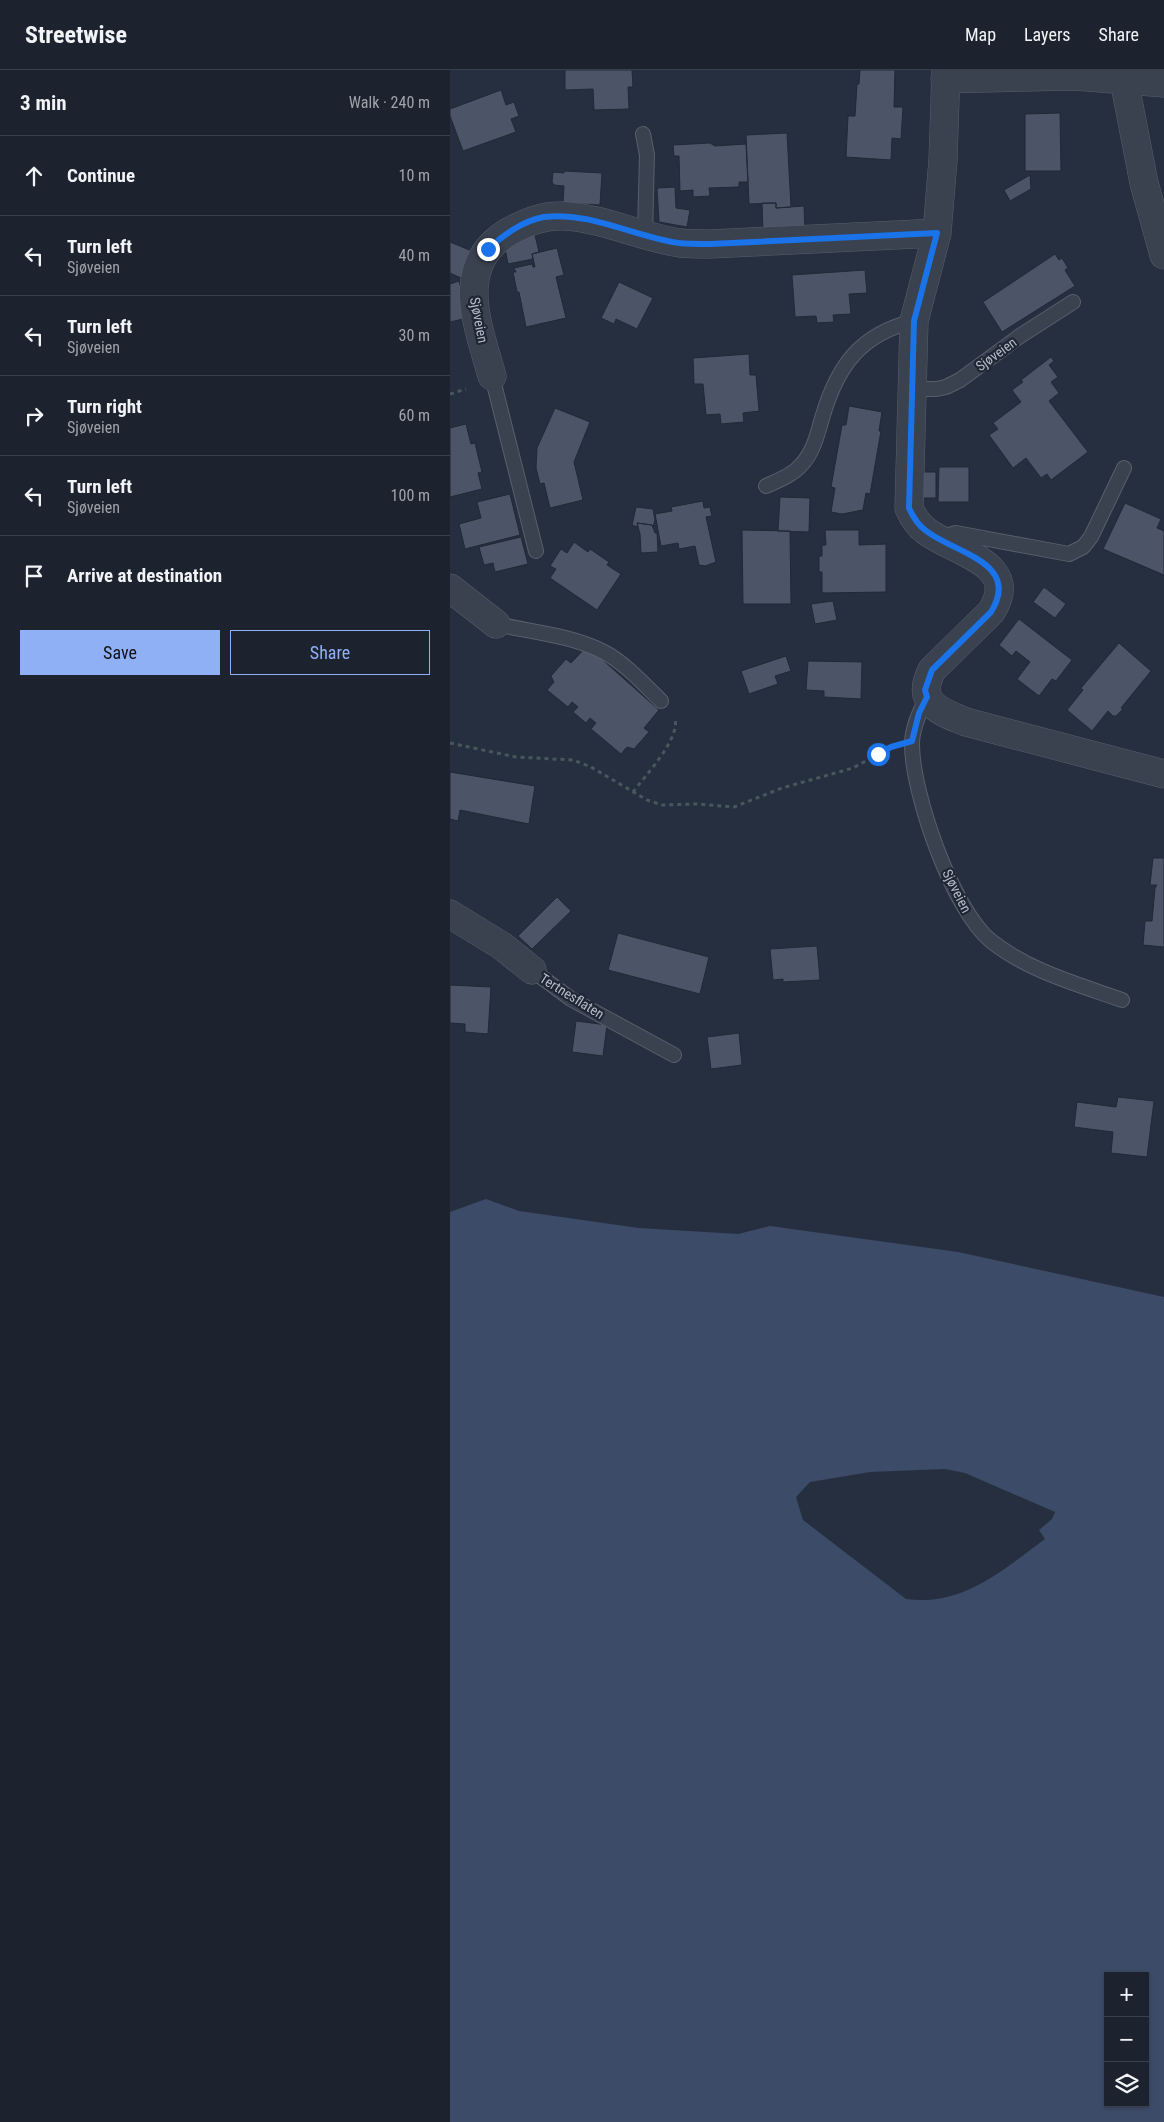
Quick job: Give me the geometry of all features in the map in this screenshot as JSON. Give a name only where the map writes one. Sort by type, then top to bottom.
[{"type":"street","name":"Sjøveien","points":[[927,697],[925,690],[932,670],[991,612],[998,601],[1000,591],[999,581],[994,573],[984,564],[941,541],[917,523],[909,508],[914,321],[937,233],[943,160],[945,75],[1075,76],[1164,83]]},
{"type":"street","points":[[1124,80],[1144,183],[1164,255]]},
{"type":"street","name":"Sjøveien","points":[[492,376],[476,315],[473,287],[477,266],[488,249],[504,234],[524,223],[543,218],[565,216],[679,243],[710,244],[937,233]]},
{"type":"street","points":[[450,588],[496,624]]},
{"type":"street","points":[[927,697],[934,705],[947,714],[966,722],[1164,774]]},
{"type":"street","name":"Tertnesflaten","points":[[450,914],[502,946],[532,970]]},
{"type":"lane","points":[[643,134],[647,155],[645,234]]},
{"type":"lane","name":"Sjøveien","points":[[913,389],[946,387],[960,380],[1020,336],[1073,302]]},
{"type":"lane","points":[[766,486],[786,477],[801,466],[810,453],[831,389],[851,356],[883,332],[914,321]]},
{"type":"lane","name":"Sjøveien","points":[[492,376],[536,551]]},
{"type":"lane","points":[[941,541],[949,535],[956,533],[1069,554],[1076,551],[1091,537],[1124,468]]},
{"type":"lane","points":[[496,624],[583,643],[603,651],[622,665],[661,701]]},
{"type":"lane","name":"Sjøveien","points":[[927,697],[919,713],[912,741],[913,765],[923,808],[938,853],[961,901],[975,924],[1003,950],[1040,971],[1122,1000]]},
{"type":"lane","name":"Tertnesflaten","points":[[532,970],[571,999],[674,1054]]},
{"type":"path","points":[[633,792],[675,732],[674,717],[669,708],[661,701]]},
{"type":"path","points":[[450,743],[516,758],[573,760],[591,767],[647,800],[662,805],[698,804],[734,808],[782,788],[853,768],[891,747],[912,741]]},
{"type":"water","points":[[486,1199],[519,1211],[639,1228],[738,1234],[770,1226],[958,1252],[1164,1297],[1164,2122],[450,2122],[450,1212]],"holes":[[[945,1469],[965,1473],[1055,1512],[1052,1519],[1039,1530],[1045,1539],[997,1574],[964,1592],[926,1600],[906,1599],[803,1520],[796,1497],[810,1482],[870,1472]]]},
{"type":"building","points":[[565,70],[632,70],[633,87],[628,87],[629,109],[594,110],[593,89],[565,90]]},
{"type":"building","points":[[860,70],[895,70],[894,107],[903,107],[901,139],[892,138],[891,160],[846,157],[848,116],[855,116]]},
{"type":"building","points":[[501,90],[506,105],[514,102],[519,116],[511,119],[516,132],[463,151],[450,116],[450,109]]},
{"type":"building","points":[[1060,113],[1061,171],[1025,171],[1025,114]]},
{"type":"building","points":[[787,133],[791,207],[776,208],[776,203],[749,204],[746,135]]},
{"type":"building","points":[[710,143],[715,146],[746,144],[748,182],[739,182],[739,187],[709,188],[710,196],[693,197],[693,190],[680,191],[679,156],[674,156],[673,145]]},
{"type":"building","points":[[564,171],[602,173],[600,205],[563,203],[564,186],[554,185],[552,182],[553,172],[564,173]]},
{"type":"building","points":[[1030,175],[1031,189],[1010,201],[1004,190]]},
{"type":"building","points":[[675,187],[676,208],[690,210],[687,227],[659,222],[657,188]]},
{"type":"building","points":[[762,203],[776,203],[776,208],[804,206],[805,231],[763,233]]},
{"type":"building","points":[[534,231],[539,252],[532,254],[533,259],[508,264],[505,248]]},
{"type":"building","points":[[450,242],[472,251],[461,278],[450,273]]},
{"type":"building","points":[[557,248],[564,275],[556,277],[566,318],[526,327],[519,292],[517,292],[514,268],[532,264],[535,267],[532,254]]},
{"type":"building","points":[[1055,254],[1059,260],[1062,258],[1068,268],[1065,270],[1075,286],[1002,332],[983,302]]},
{"type":"building","points":[[865,270],[867,293],[849,294],[851,314],[833,315],[834,322],[817,323],[816,316],[795,317],[792,275]]},
{"type":"building","points":[[459,281],[468,318],[450,322],[450,284]]},
{"type":"building","points":[[619,282],[653,298],[637,329],[616,319],[614,324],[601,318]]},
{"type":"building","points":[[749,354],[750,375],[756,375],[759,411],[743,413],[744,422],[721,424],[720,414],[706,415],[703,384],[694,384],[693,358]]},
{"type":"building","points":[[1051,357],[1054,361],[1049,365],[1058,377],[1051,382],[1059,393],[1049,401],[1088,452],[1051,480],[1047,474],[1041,478],[1026,458],[1013,468],[989,435],[998,429],[993,423],[1021,402],[1012,390],[1023,382],[1021,380]]},
{"type":"building","points":[[849,406],[882,412],[879,431],[881,431],[870,494],[866,493],[863,510],[842,514],[831,512],[835,488],[831,487],[842,425],[846,425]]},
{"type":"building","points":[[555,408],[590,422],[574,462],[583,500],[550,508],[544,483],[540,484],[536,468],[537,448]]},
{"type":"building","points":[[466,424],[471,444],[475,443],[482,472],[478,473],[482,489],[450,497],[450,428]]},
{"type":"building","points":[[939,467],[969,467],[969,502],[938,502]]},
{"type":"building","points":[[920,472],[936,472],[936,498],[920,498]]},
{"type":"building","points":[[510,494],[520,535],[465,549],[459,524],[481,518],[477,502]]},
{"type":"building","points":[[780,497],[810,498],[809,532],[778,531]]},
{"type":"building","points":[[703,501],[704,508],[710,507],[712,516],[706,517],[716,562],[705,566],[699,565],[695,546],[679,549],[678,543],[661,546],[655,514],[672,511],[671,507]]},
{"type":"building","points":[[1125,503],[1161,519],[1157,528],[1164,531],[1164,575],[1103,549]]},
{"type":"building","points":[[636,507],[653,509],[655,520],[653,527],[652,525],[637,523],[638,527],[632,525]]},
{"type":"building","points":[[637,523],[652,525],[655,533],[657,533],[658,552],[641,553],[640,534]]},
{"type":"building","points":[[742,530],[790,531],[791,604],[743,604]]},
{"type":"building","points":[[825,530],[859,530],[859,545],[886,544],[886,592],[822,593],[822,572],[819,572],[819,556],[822,556],[822,545],[826,545]]},
{"type":"building","points":[[521,537],[528,564],[495,572],[493,563],[484,565],[479,547]]},
{"type":"building","points":[[574,542],[588,552],[590,549],[609,562],[607,565],[621,574],[597,610],[550,578],[556,569],[550,566],[561,549],[567,553]]},
{"type":"building","points":[[1044,587],[1066,604],[1055,618],[1033,602]]},
{"type":"building","points":[[833,601],[837,620],[815,624],[811,604]]},
{"type":"building","points":[[1019,619],[1072,660],[1056,681],[1052,679],[1039,696],[1017,679],[1030,662],[1016,651],[1012,656],[999,645]]},
{"type":"building","points":[[1119,643],[1151,671],[1121,708],[1123,709],[1116,716],[1113,716],[1108,711],[1092,731],[1067,710],[1083,690],[1081,688]]},
{"type":"building","points":[[587,646],[659,710],[644,728],[649,732],[634,749],[627,747],[621,754],[591,729],[596,723],[590,718],[586,723],[573,712],[578,707],[572,702],[568,707],[547,690],[554,682],[551,676],[566,659],[571,663]]},
{"type":"building","points":[[786,656],[791,671],[775,676],[778,684],[749,694],[741,671]]},
{"type":"building","points":[[808,661],[862,662],[861,699],[824,697],[824,691],[806,690]]},
{"type":"building","points":[[450,772],[535,786],[529,824],[460,810],[458,821],[450,819]]},
{"type":"building","points":[[1153,858],[1164,858],[1164,947],[1143,945],[1145,921],[1152,921],[1155,888],[1157,885],[1150,885]]},
{"type":"building","points":[[557,897],[571,911],[532,949],[518,936]]},
{"type":"building","points":[[618,933],[709,957],[700,994],[608,970]]},
{"type":"building","points":[[817,946],[820,980],[783,982],[783,979],[773,980],[770,949]]},
{"type":"building","points":[[450,985],[491,987],[488,1034],[465,1032],[465,1024],[450,1023]]},
{"type":"building","points":[[576,1021],[607,1025],[603,1056],[572,1052]]},
{"type":"building","points":[[739,1033],[742,1065],[711,1069],[707,1037]]},
{"type":"building","points":[[1118,1097],[1154,1101],[1147,1157],[1111,1153],[1113,1132],[1074,1127],[1077,1102],[1116,1107]]},
{"type":"route","points":[[488,249],[504,234],[524,223],[543,218],[565,216],[679,243],[747,244],[937,233],[914,321],[909,508],[917,523],[926,531],[984,564],[994,573],[999,581],[1000,591],[998,601],[991,612],[944,656],[932,670],[925,690],[927,697],[919,713],[912,741],[891,747],[878,754]]}]
